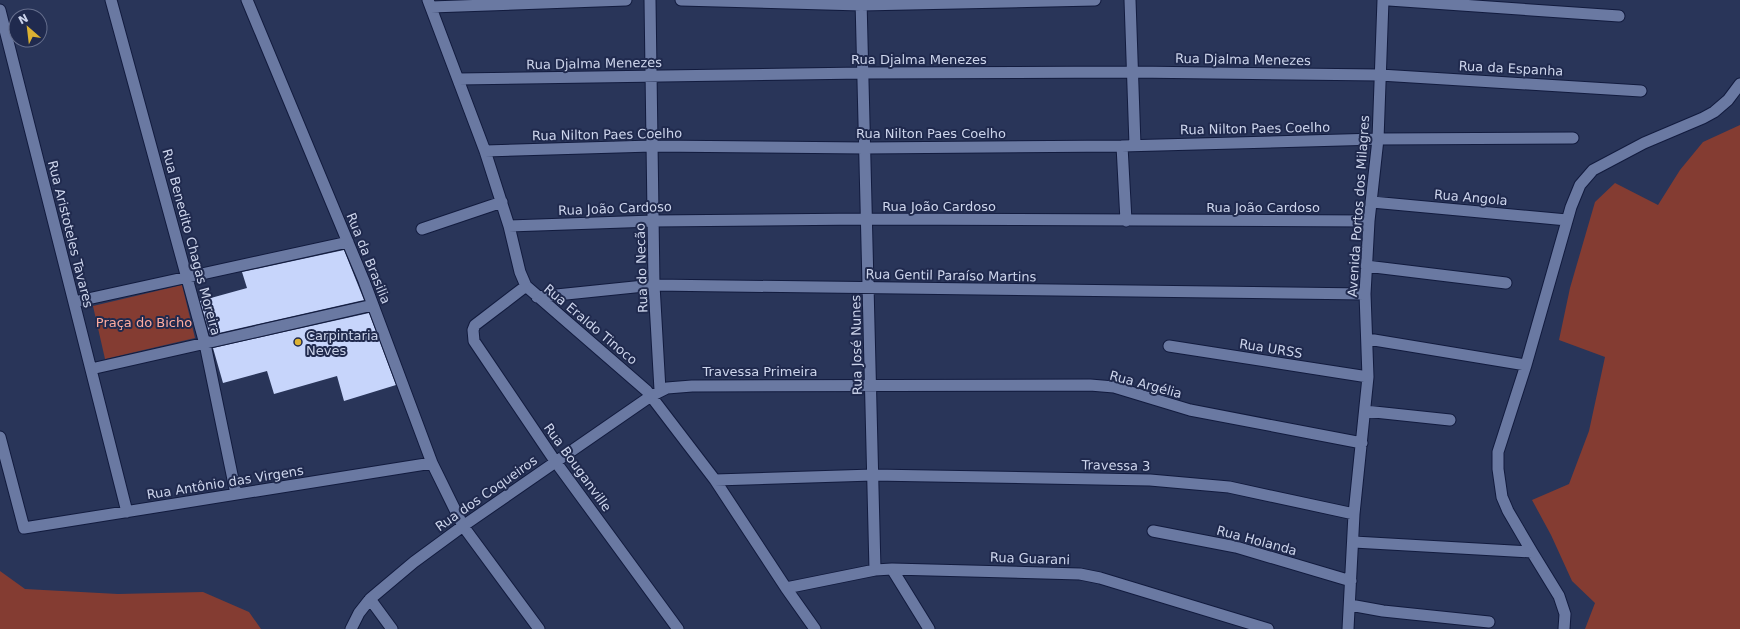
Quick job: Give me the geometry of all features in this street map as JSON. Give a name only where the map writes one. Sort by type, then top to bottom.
[{"type":"street","name":"Rua Benedito Chagas Moreira","points":[[111,0],[188,277],[205,344],[236,494]]},
{"type":"street","name":"Rua da Brasilia","points":[[247,0],[348,242],[432,462],[463,526],[539,629]]},
{"type":"street","points":[[429,3],[626,0]]},
{"type":"street","name":"Rua do Necão","points":[[650,0],[655,393]]},
{"type":"street","points":[[681,0],[861,2],[1095,0]]},
{"type":"street","points":[[1130,0],[1135,145]]},
{"type":"street","name":"Avenida Portos dos Milagres","points":[[1348,629],[1354,542],[1354,514],[1368,377],[1368,339],[1364,294],[1369,221],[1378,139],[1383,0]]},
{"type":"street","points":[[1389,0],[1619,16]]},
{"type":"street","name":"Rua José Nunes","points":[[861,2],[865,148],[865,219],[869,288],[875,570]]},
{"type":"street","name":"Rua Eraldo Tinoco","points":[[429,3],[485,151],[509,226],[520,272],[526,286],[640,384],[655,393],[815,629]]},
{"type":"street","name":"Rua Aristoteles Tavares","points":[[0,10],[127,512]]},
{"type":"street","name":"Rua Djalma Menezes","points":[[458,79],[863,73],[1133,72],[1380,75]]},
{"type":"street","name":"Rua da Espanha","points":[[1380,75],[1641,91]]},
{"type":"street","points":[[1564,629],[1565,614],[1559,596],[1508,511],[1502,497],[1498,468],[1498,452],[1526,366],[1567,220],[1576,194],[1586,176],[1593,170],[1644,143],[1714,112],[1732,95],[1740,84]]},
{"type":"street","name":"Rua Nilton Paes Coelho","points":[[485,151],[652,146],[865,148],[1122,146],[1378,139],[1573,138]]},
{"type":"street","points":[[1122,146],[1126,221]]},
{"type":"street","points":[[422,229],[502,202]]},
{"type":"street","name":"Rua Angola","points":[[1372,202],[1567,220]]},
{"type":"street","name":"Rua João Cardoso","points":[[509,226],[653,221],[865,219],[1369,221]]},
{"type":"street","points":[[74,302],[348,242]]},
{"type":"street","points":[[1366,266],[1506,283]]},
{"type":"street","name":"Rua Gentil Paraíso Martins","points":[[537,297],[654,285],[1364,294]]},
{"type":"street","name":"Rua Bouganville","points":[[526,286],[473,327],[474,341],[555,461],[678,629]]},
{"type":"street","points":[[91,369],[373,305]]},
{"type":"street","points":[[1368,339],[1526,366]]},
{"type":"street","name":"Rua URSS","points":[[1169,346],[1368,377]]},
{"type":"street","name":"Travessa Primeira","points":[[655,393],[692,386],[871,384]]},
{"type":"street","name":"Rua Argélia","points":[[871,384],[1090,385],[1114,387],[1190,410],[1362,443]]},
{"type":"street","name":"Rua dos Coqueiros","points":[[352,629],[359,613],[370,599],[414,562],[555,461],[655,393]]},
{"type":"street","points":[[1365,411],[1450,420]]},
{"type":"street","name":"Rua Antônio das Virgens","points":[[0,437],[24,528],[432,462]]},
{"type":"street","name":"Travessa 3","points":[[715,480],[874,475],[1150,480],[1228,487],[1354,514]]},
{"type":"street","name":"Rua Holanda","points":[[1153,531],[1236,547],[1351,581]]},
{"type":"street","points":[[1354,542],[1532,552]]},
{"type":"street","points":[[892,569],[929,629]]},
{"type":"street","name":"Rua Guarani","points":[[786,588],[875,570],[892,569],[1061,573],[1089,576],[1268,629]]},
{"type":"street","points":[[370,599],[392,629]]},
{"type":"street","points":[[1350,605],[1383,611],[1488,622]]},
{"type":"green space","points":[[1740,125],[1740,629],[1585,629],[1595,603],[1572,581],[1551,535],[1532,500],[1569,484],[1589,431],[1605,357],[1559,340],[1570,288],[1595,202],[1615,183],[1658,205],[1680,170],[1703,142]]},
{"type":"green space","name":"Praça do Bicho","points":[[182,285],[195,338],[105,359],[93,306]]},
{"type":"green space","points":[[0,571],[25,589],[118,594],[203,592],[249,612],[261,629],[0,629]]},
{"type":"building","points":[[344,250],[364,300],[210,335],[200,301],[247,288],[242,272]]},
{"type":"building","points":[[369,313],[396,385],[344,401],[337,376],[274,394],[267,371],[223,383],[213,348]]},
{"type":"place","name":"Carpintaria Neves","points":[[298,342]]}]
